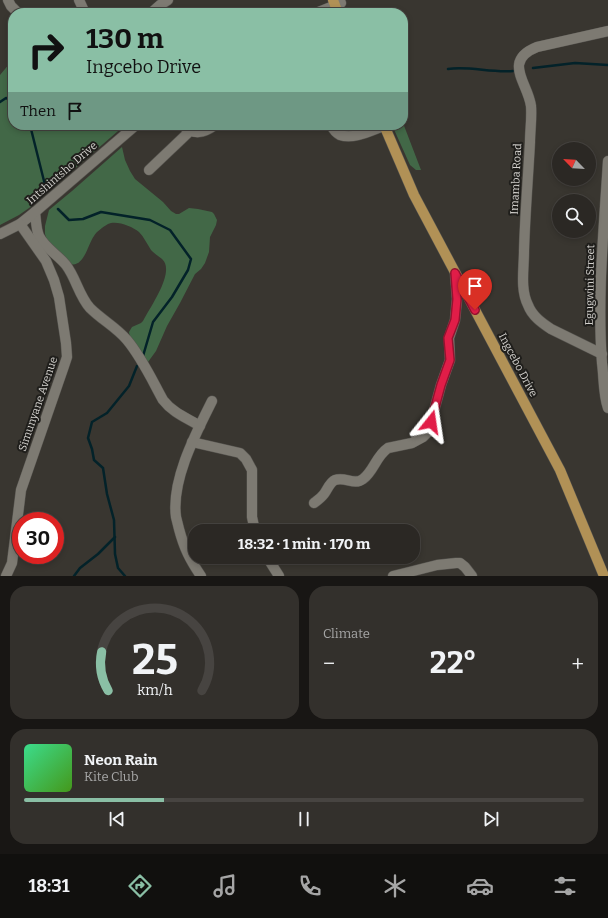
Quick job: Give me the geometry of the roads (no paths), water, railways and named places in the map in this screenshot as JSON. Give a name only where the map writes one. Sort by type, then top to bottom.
[{"type":"main road","name":"Ingcebo Drive","points":[[386,130],[414,196],[560,470],[604,576]]},
{"type":"street","name":"Imamba Road","points":[[602,354],[551,329],[534,315],[528,307],[523,282],[531,107],[520,77],[519,66],[523,56],[537,47],[608,31]]},
{"type":"street","name":"Intshintsho Drive","points":[[0,234],[20,224],[130,130]]},
{"type":"street","points":[[149,170],[184,130]]},
{"type":"street","points":[[189,130],[192,132],[208,130]]},
{"type":"street","points":[[334,130],[340,135],[349,136],[371,130]]},
{"type":"street","name":"Egugwini Street","points":[[608,161],[600,296],[602,354],[605,396],[608,408]]},
{"type":"street","points":[[35,212],[39,236],[44,244],[67,267],[88,306],[103,320],[120,332],[128,341],[168,406],[172,410],[200,426]]},
{"type":"street","name":"Simunyane Avenue","points":[[6,576],[12,563],[22,490],[67,357],[59,297],[54,280],[46,261],[20,224]]},
{"type":"street","points":[[314,503],[322,496],[334,481],[341,479],[359,482],[366,476],[386,449],[412,443],[427,433],[450,360],[448,338],[455,320],[457,299],[455,273]]},
{"type":"street","points":[[202,576],[191,561],[185,548],[176,518],[175,504],[182,470],[192,442],[212,401]]},
{"type":"street","points":[[192,442],[240,453],[246,458],[252,470],[252,517],[254,524]]},
{"type":"street","points":[[393,576],[437,565],[456,563],[460,563],[465,567],[472,576]]},
{"type":"street","points":[[271,564],[279,576]]},
{"type":"waterway","points":[[533,68],[575,63],[608,65]]},
{"type":"waterway","points":[[448,69],[464,68],[513,71]]},
{"type":"waterway","points":[[0,102],[6,98],[8,99]]},
{"type":"waterway","points":[[31,130],[45,185]]},
{"type":"waterway","points":[[58,209],[69,220],[83,219],[101,212],[150,220],[170,230],[191,259],[188,270],[172,297],[153,322],[143,356]]},
{"type":"waterway","points":[[125,576],[118,568],[115,554],[114,520],[107,494],[103,468],[94,460],[88,438],[92,422],[107,413],[129,386],[137,366]]},
{"type":"waterway","points":[[74,576],[80,568],[98,554],[115,537]]}]
